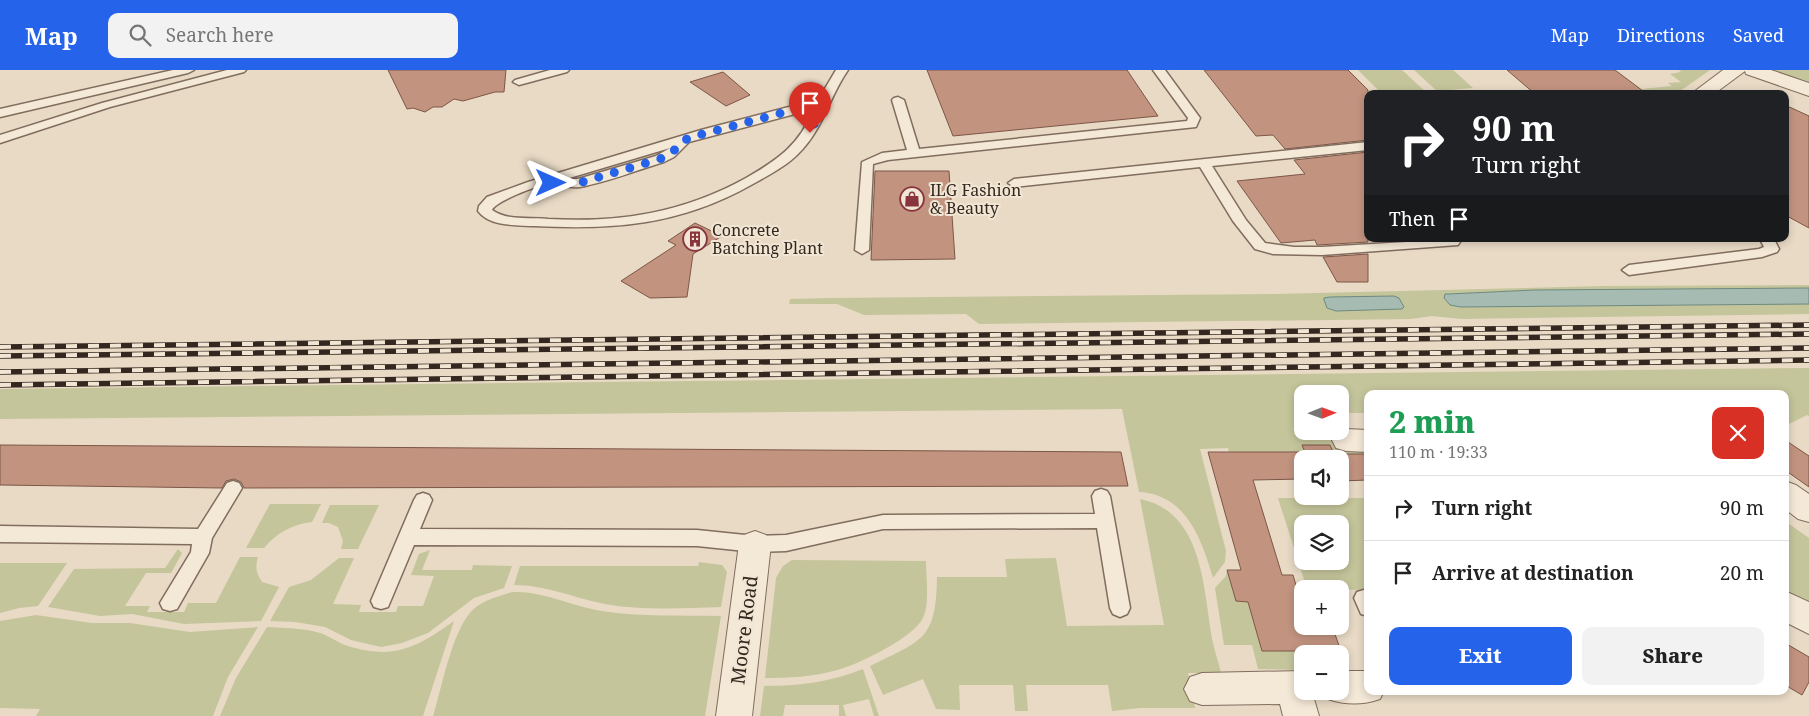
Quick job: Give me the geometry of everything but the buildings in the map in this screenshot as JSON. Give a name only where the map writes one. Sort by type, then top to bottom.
[{"type":"street","points":[[1707,90],[1736,70]]},
{"type":"street","points":[[1752,70],[1809,90]]},
{"type":"street","points":[[1789,496],[1809,510]]},
{"type":"street","name":"Moore Road","points":[[734,716],[755,544]]},
{"type":"street","points":[[1789,607],[1809,619]]},
{"type":"street","points":[[1349,687],[1364,687]]},
{"type":"street","points":[[1202,689],[1294,697]]},
{"type":"lane","points":[[0,113],[139,76],[188,70]]},
{"type":"lane","points":[[0,139],[106,104],[240,70]]},
{"type":"lane","points":[[519,82],[563,70]]},
{"type":"lane","points":[[823,105],[804,107],[688,138],[532,185],[492,200],[486,206],[486,211],[490,215],[506,219],[584,224],[622,224],[666,216],[725,194],[784,159],[806,139],[823,105],[834,81],[842,70]]},
{"type":"lane","points":[[862,250],[866,164],[881,157],[1192,124],[1194,118],[1159,70]]},
{"type":"lane","points":[[898,100],[914,153]]},
{"type":"lane","points":[[1014,183],[1364,146]]},
{"type":"lane","points":[[1204,164],[1252,239],[1265,248],[1293,252],[1453,242]]},
{"type":"lane","points":[[1630,270],[1762,253],[1772,248],[1769,242]]},
{"type":"lane","points":[[170,603],[200,553],[203,537],[233,488]]},
{"type":"lane","points":[[1101,496],[1120,608]]},
{"type":"lane","points":[[381,601],[423,500]]},
{"type":"lane","points":[[407,537],[697,538],[755,544],[786,543],[883,522],[1104,521]]},
{"type":"lane","points":[[0,534],[203,537]]},
{"type":"green space","points":[[1358,70],[1402,70],[1424,90],[1378,90]]},
{"type":"green space","points":[[1414,70],[1453,70],[1473,88],[1449,90],[1436,90]]},
{"type":"green space","points":[[1679,70],[1710,70],[1682,90],[1641,89],[1672,86],[1668,83],[1681,82],[1670,74],[1681,72]]},
{"type":"green space","points":[[1769,70],[1809,70],[1809,85]]},
{"type":"green space","points":[[1809,285],[1809,314],[1461,319],[1432,316],[1411,319],[979,324],[966,314],[864,315],[837,304],[789,304],[790,299],[831,298],[1275,294],[1603,286]]},
{"type":"green space","points":[[1809,368],[1809,416],[1807,415],[1789,424],[1789,390],[1364,390],[1364,413],[1349,413],[1349,385],[1294,385],[1294,440],[1334,440],[1338,449],[1364,449],[1364,454],[1349,454],[1349,450],[1332,450],[1330,445],[1303,445],[1304,450],[1294,450],[1294,452],[1229,452],[1228,448],[1200,449],[1226,551],[1225,562],[1213,578],[1197,535],[1190,522],[1180,510],[1169,501],[1155,495],[1139,492],[1122,409],[0,419],[0,389]]},
{"type":"green space","points":[[1278,498],[1294,498],[1294,505],[1349,505],[1349,498],[1364,498],[1364,590],[1349,590],[1349,580],[1304,580],[1301,570],[1349,570],[1349,515],[1294,515],[1294,548]]},
{"type":"green space","points":[[1140,499],[1161,507],[1177,520],[1189,537],[1203,578],[1213,643],[1221,673],[1188,673],[1195,708],[1140,708],[1112,711],[1108,685],[1026,685],[1028,711],[1015,711],[1013,685],[959,685],[960,710],[936,709],[923,679],[883,695],[870,666],[903,650],[923,635],[934,614],[937,577],[1007,577],[1005,559],[1056,558],[1067,626],[1164,625]]},
{"type":"green space","points":[[270,504],[321,504],[312,522],[285,530],[264,548],[246,548]]},
{"type":"green space","points":[[330,505],[379,505],[358,549],[341,549],[343,541],[338,527],[329,523],[322,523]]},
{"type":"green space","points":[[1789,524],[1809,538],[1809,604],[1789,592]]},
{"type":"green space","points":[[178,549],[182,553],[171,573],[146,573],[125,606],[150,606],[147,612],[184,612],[188,603],[216,603],[240,557],[258,557],[257,570],[262,582],[279,587],[261,621],[184,624],[132,614],[100,616],[48,607],[74,569],[165,568]]},
{"type":"green space","points":[[430,550],[422,570],[472,570],[473,565],[512,566],[504,588],[474,598],[428,633],[402,643],[381,647],[351,640],[325,627],[295,622],[270,621],[289,587],[311,580],[339,558],[354,558],[333,604],[361,605],[359,612],[396,612],[398,606],[423,606],[434,576],[411,575],[419,554]]},
{"type":"green space","points":[[792,560],[926,561],[927,598],[923,618],[909,633],[885,649],[846,667],[810,676],[765,678],[776,578],[783,566]]},
{"type":"green space","points":[[699,562],[722,565],[727,572],[721,607],[634,608],[605,604],[537,587],[514,585],[520,566],[698,566]]},
{"type":"green space","points":[[0,563],[67,563],[38,606],[0,613]]},
{"type":"green space","points":[[1227,570],[1236,601],[1248,602],[1262,651],[1294,651],[1294,670],[1258,669],[1252,645],[1224,645],[1215,588],[1226,576]]},
{"type":"green space","points":[[512,592],[546,596],[591,609],[617,613],[721,616],[705,716],[433,716],[449,657],[468,615],[484,602]]},
{"type":"green space","points":[[36,615],[92,623],[130,623],[190,632],[258,627],[228,677],[213,716],[36,716],[40,709],[0,708],[0,621]]},
{"type":"green space","points":[[454,621],[423,716],[220,716],[236,678],[267,627],[314,631],[348,646],[379,652],[404,649],[428,638]]},
{"type":"green space","points":[[1302,635],[1313,635],[1316,645],[1305,645]]},
{"type":"green space","points":[[863,669],[879,716],[874,716],[869,699],[843,705],[846,716],[839,716],[839,705],[785,705],[783,716],[760,716],[764,686],[815,682]]},
{"type":"shaded area","points":[[1809,288],[1809,304],[1461,307],[1450,305],[1444,298],[1445,294],[1534,290]]},
{"type":"shaded area","points":[[1394,296],[1399,298],[1404,307],[1402,309],[1336,311],[1327,308],[1324,300],[1324,298],[1330,297]]},
{"type":"railway","points":[[0,347],[1809,325]]},
{"type":"railway","points":[[0,356],[1809,334]]},
{"type":"railway","points":[[0,372],[1809,348]]},
{"type":"railway","points":[[0,385],[1809,360]]},
{"type":"place","name":"ILG Fashion & Beauty","points":[[912,199]]},
{"type":"place","name":"Concrete Batching Plant","points":[[695,239]]},
{"type":"route","points":[[551,183],[569,184],[583,182],[663,158],[688,138],[804,107],[823,105],[810,133]]}]
